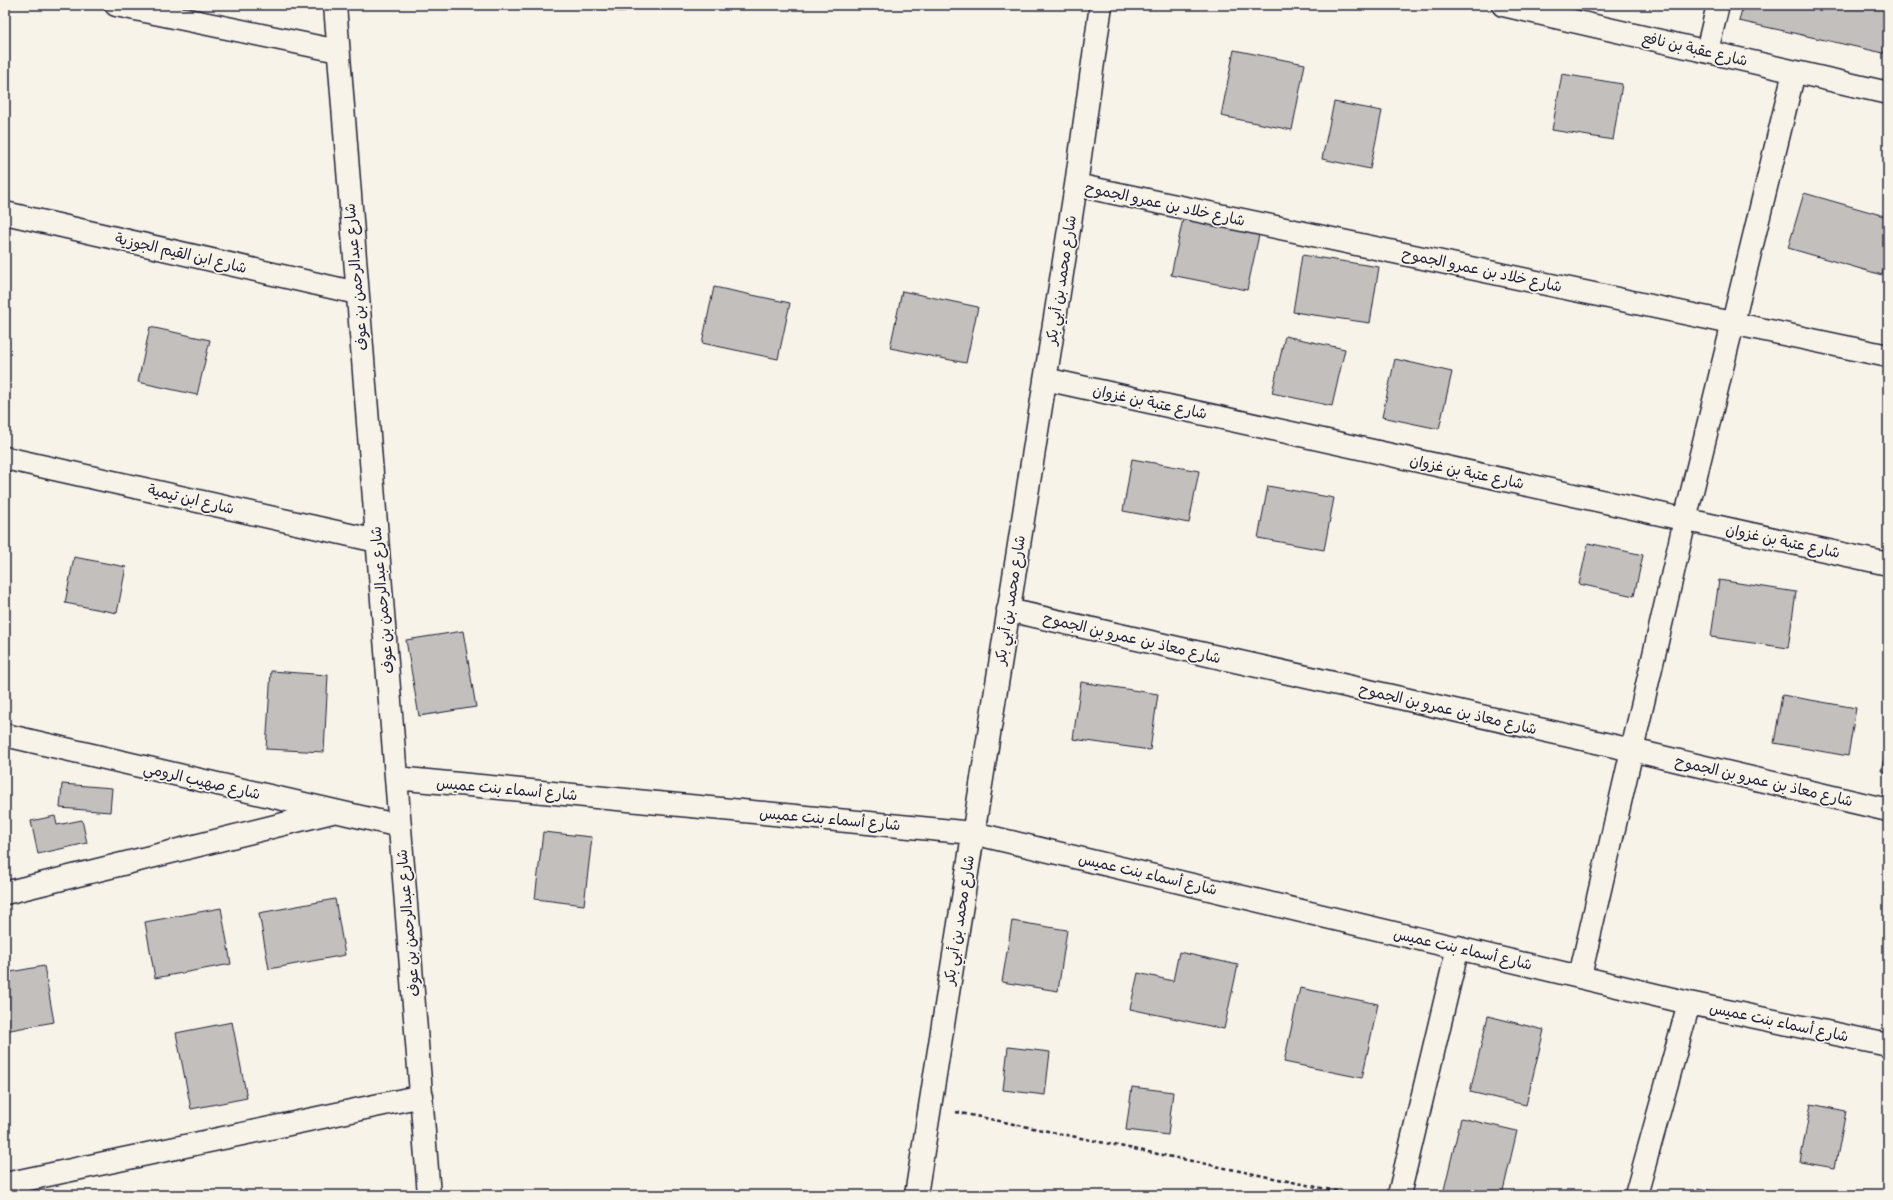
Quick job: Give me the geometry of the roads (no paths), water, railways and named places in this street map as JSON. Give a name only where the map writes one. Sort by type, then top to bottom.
[{"type":"street","points":[[116,5],[338,52]]},
{"type":"street","name":"شارع عبدالرحمن بن عوف","points":[[335,5],[429,1195]]},
{"type":"street","name":"شارع محمد بن أبي بكر","points":[[916,1195],[1076,185],[1101,5]]},
{"type":"street","name":"شارع عقبة بن نافع","points":[[1503,5],[1888,93]]},
{"type":"street","points":[[1707,52],[1718,5]]},
{"type":"street","points":[[1580,976],[1685,520],[1794,72]]},
{"type":"street","name":"شارع خلاد بن عمرو الجموح","points":[[1076,185],[1888,356]]},
{"type":"street","name":"شارع ابن القيم الجوزية","points":[[5,213],[357,293]]},
{"type":"street","name":"شارع عتبة بن غزوان","points":[[1045,379],[1888,564]]},
{"type":"street","name":"شارع ابن تيمية","points":[[5,458],[377,541]]},
{"type":"street","name":"شارع معاذ بن عمرو بن الجموح","points":[[1008,610],[1632,750],[1888,810]]},
{"type":"street","name":"شارع صهيب الرومي","points":[[5,735],[400,826]]},
{"type":"street","name":"شارع أسماء بنت عميس","points":[[396,778],[973,832],[1689,1003],[1888,1045]]},
{"type":"street","points":[[5,893],[336,811]]},
{"type":"street","points":[[1399,1195],[1458,947]]},
{"type":"street","points":[[1636,1195],[1689,1003]]},
{"type":"street","points":[[5,1184],[422,1096]]}]
